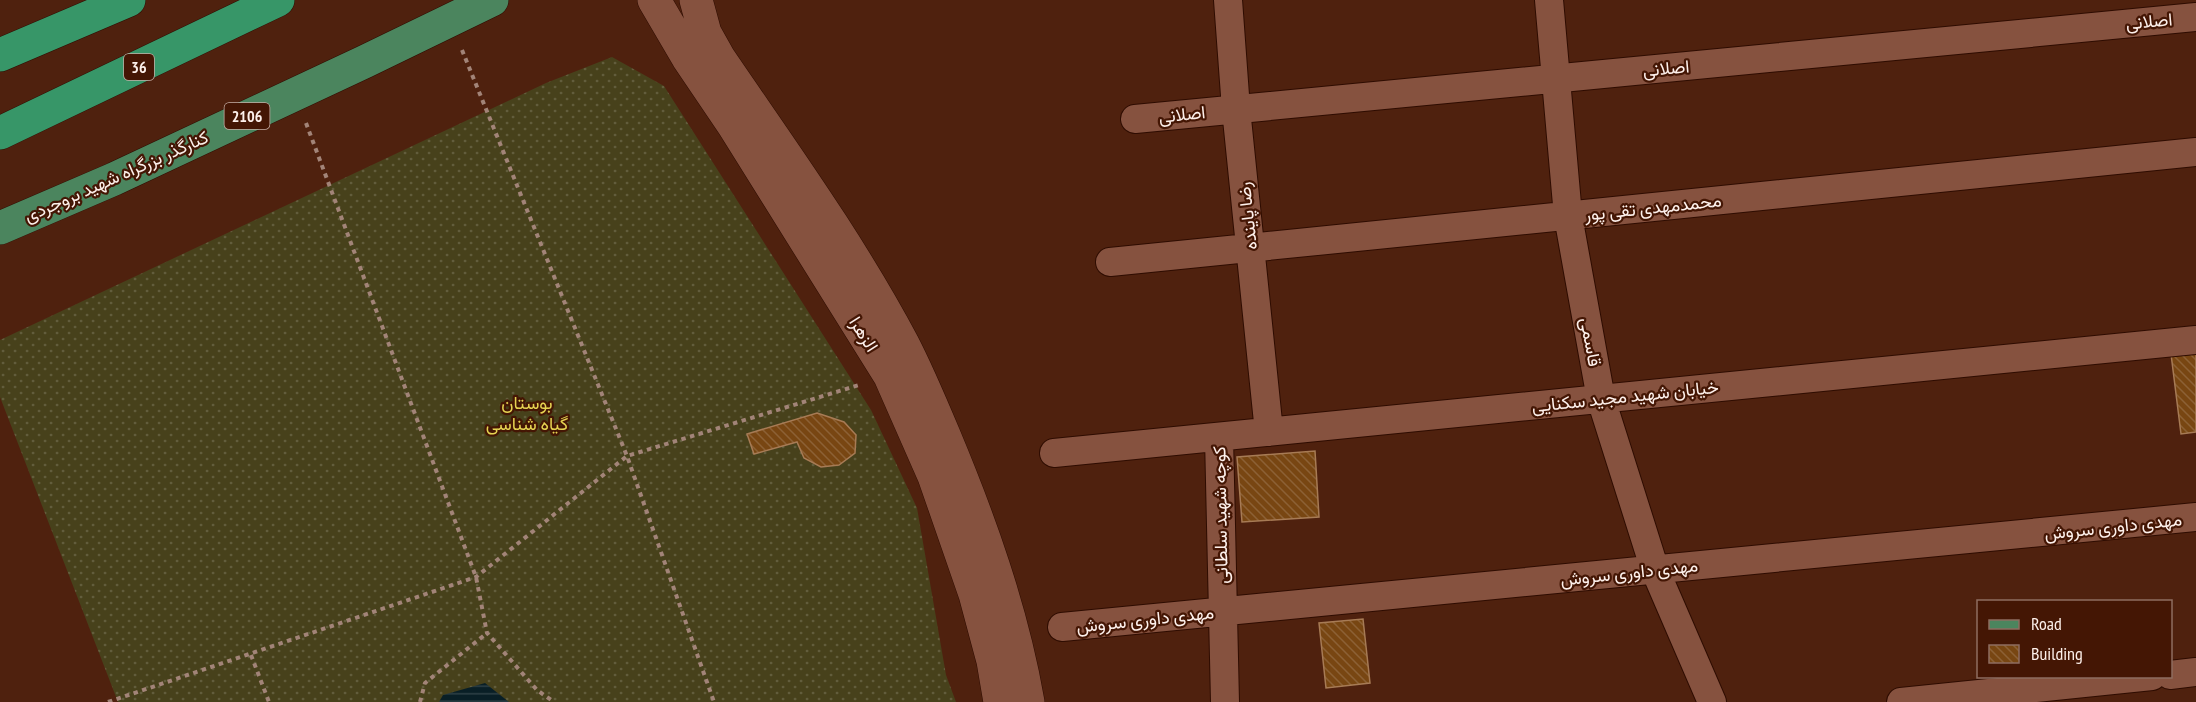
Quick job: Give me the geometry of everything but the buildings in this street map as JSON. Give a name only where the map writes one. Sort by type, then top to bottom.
[{"type":"highway","points":[[0,56],[129,0]]},
{"type":"highway","name":"36","points":[[0,133],[278,0]]},
{"type":"main road","name":"کنارگذر بزرگراه شهید بروجردی","points":[[0,228],[114,179],[492,0]]},
{"type":"street","name":"الزهرا","points":[[654,0],[688,58],[734,126],[890,376],[934,476],[971,583],[993,661],[1000,702]]},
{"type":"street","name":"الزهرا","points":[[696,0],[705,33],[719,58],[830,222],[902,343],[921,381],[962,477],[996,574],[1022,669],[1028,702]]},
{"type":"street","name":"رضا پاینده","points":[[1228,0],[1236,109],[1269,432]]},
{"type":"street","name":"قاسمی","points":[[1549,0],[1568,216],[1600,399],[1655,570],[1712,702]]},
{"type":"street","name":"اصلانی","points":[[1135,119],[2196,17]]},
{"type":"street","name":"محمدمهدی تقی پور","points":[[1110,262],[2196,152]]},
{"type":"street","name":"خیابان شهید مجید سکنایی","points":[[1054,453],[2196,340]]},
{"type":"street","name":"کوچه شهید سلطانی","points":[[1219,437],[1225,702]]},
{"type":"street","name":"مهدی داوری سروش","points":[[1062,627],[2196,518]]},
{"type":"street","points":[[2172,675],[2196,672]]},
{"type":"street","points":[[1901,702],[2133,678]]},
{"type":"path","points":[[450,19],[627,456],[714,702]]},
{"type":"path","points":[[295,94],[476,577],[487,633],[537,690],[554,702]]},
{"type":"path","points":[[108,702],[476,577],[627,456],[890,376]]},
{"type":"path","points":[[420,702],[424,683],[487,633]]},
{"type":"path","points":[[250,655],[269,702]]},
{"type":"green space","name":"بوستان گیاه شناسی","points":[[612,57],[664,86],[871,410],[917,508],[946,675],[956,702],[118,702],[0,397],[0,340],[546,83]]},
{"type":"water","points":[[485,683],[509,702],[439,702],[443,695]]}]
